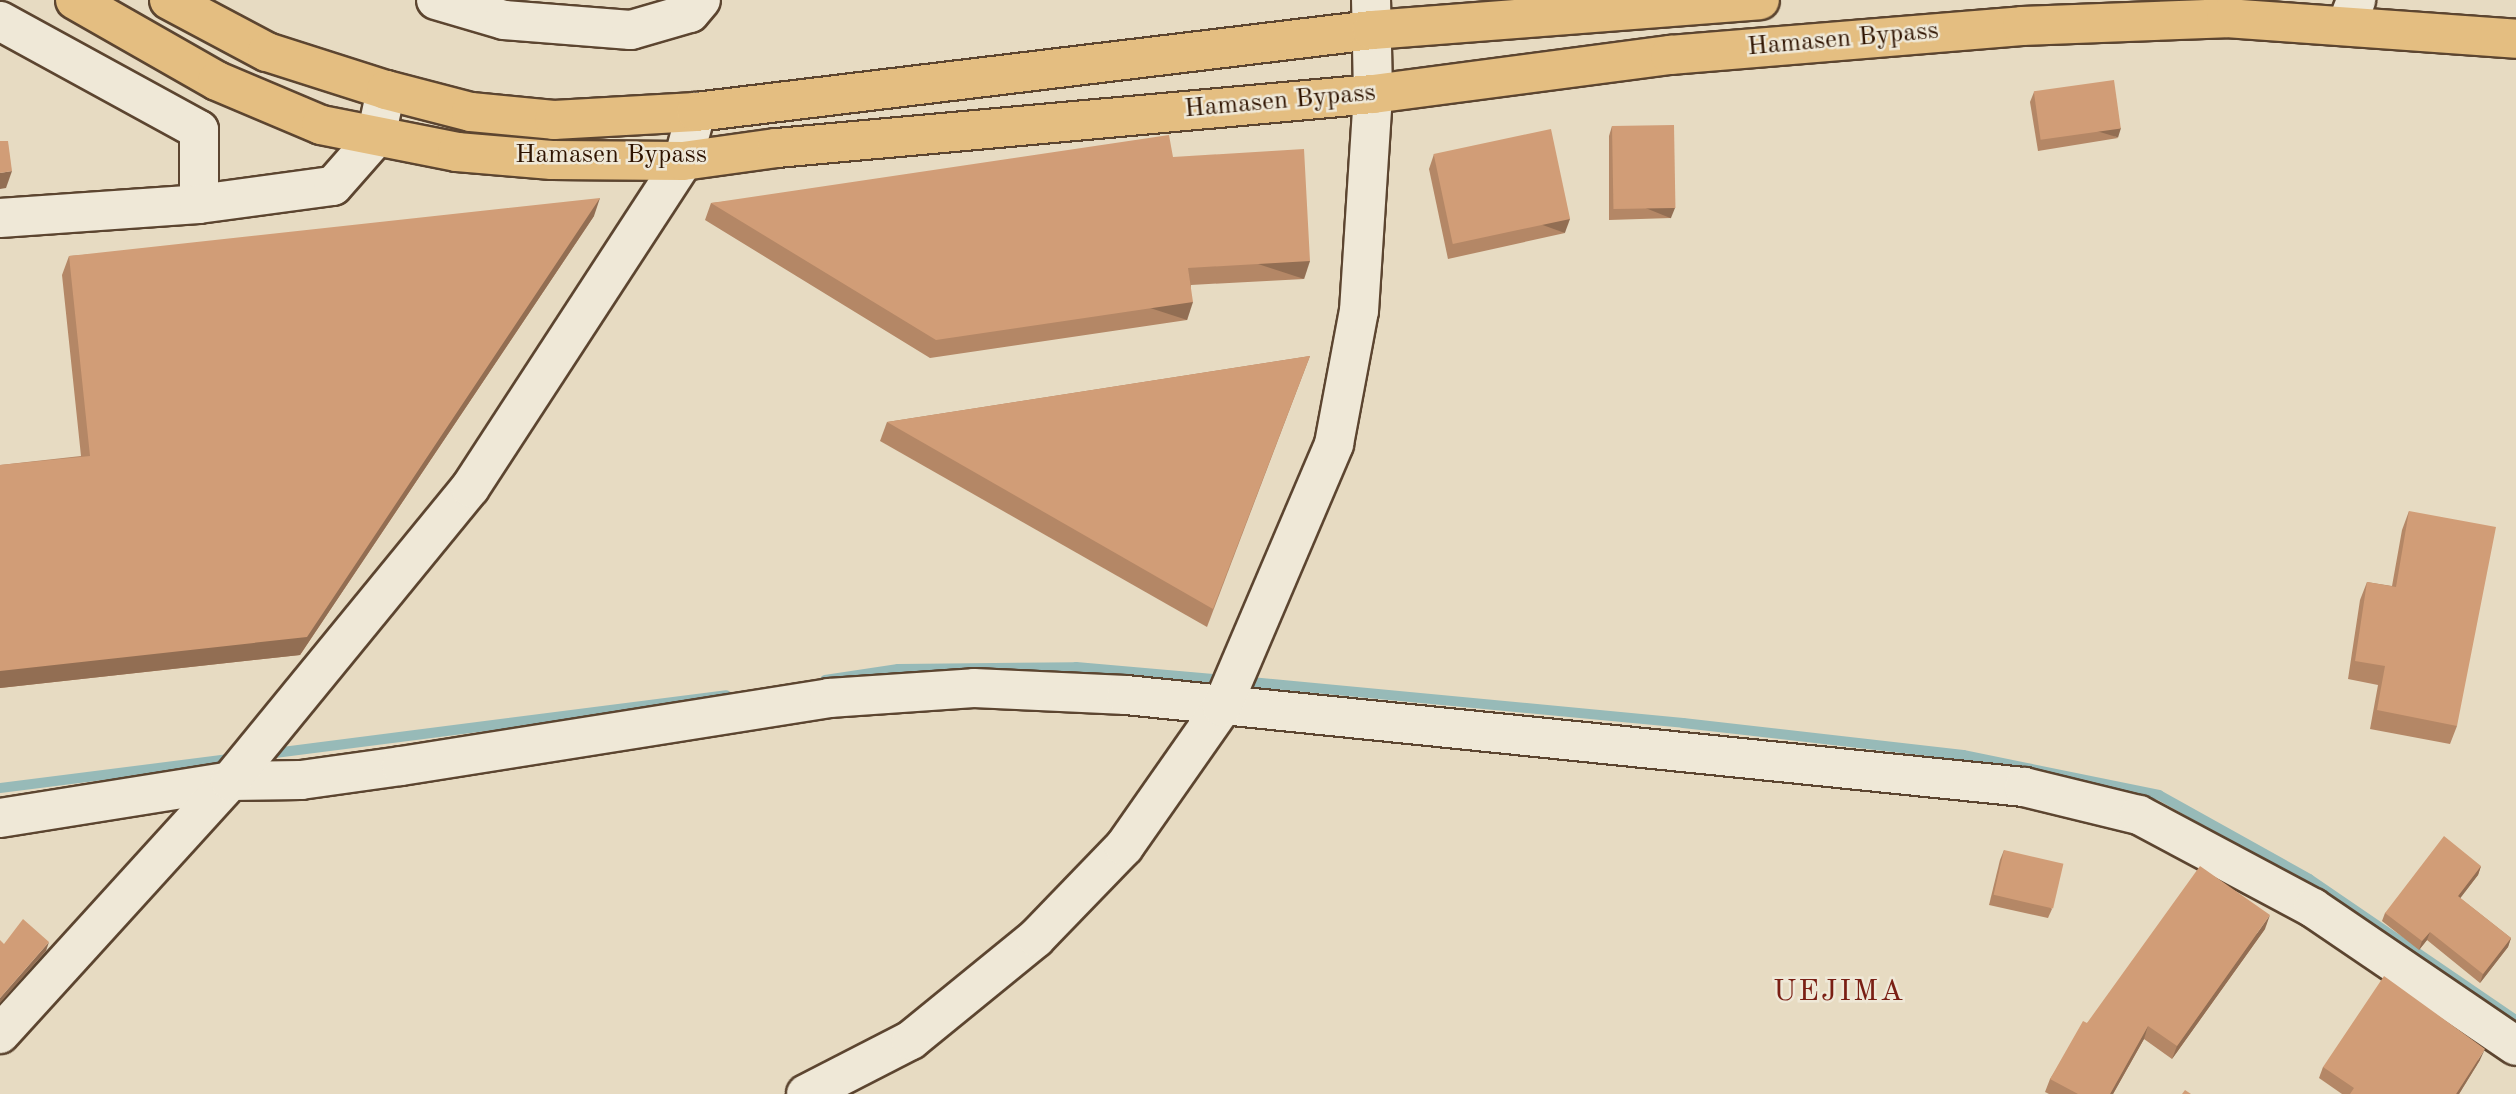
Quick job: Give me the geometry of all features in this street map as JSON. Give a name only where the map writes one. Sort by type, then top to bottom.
[{"type":"highway","name":"Hamasen Bypass","points":[[75,0],[217,81],[321,125],[457,152],[552,160],[683,161],[777,148],[1373,94],[1670,55],[1887,35],[2352,12],[2516,39]]},
{"type":"highway","name":"Hamasen Bypass","points":[[169,0],[267,52],[386,90],[471,112],[554,120],[696,112],[1371,15],[1760,0]]},
{"type":"street","points":[[436,0],[504,20],[631,30],[690,13],[701,0]]},
{"type":"street","points":[[806,1094],[911,1040],[1036,938],[1124,847],[1222,707],[1334,444],[1359,311],[1373,94],[1371,15]]},
{"type":"street","points":[[0,21],[199,130],[199,204]]},
{"type":"street","points":[[0,218],[199,204],[333,186],[376,137],[386,90]]},
{"type":"street","points":[[0,1034],[230,781],[470,488],[683,161],[696,112]]},
{"type":"street","points":[[0,818],[230,781],[301,780],[829,698],[974,688],[1126,695],[1222,707],[2024,787],[2139,815],[2313,908],[2516,1046]]},
{"type":"building","points":[[2114,80],[2121,129],[2041,140],[2034,91]]},
{"type":"building","points":[[1674,125],[1675,208],[1613,209],[1612,126]]},
{"type":"building","points":[[1551,129],[1570,219],[1453,244],[1434,154]]},
{"type":"building","points":[[1169,135],[1173,157],[1304,149],[1310,261],[1188,268],[1193,302],[936,340],[711,203]]},
{"type":"building","points":[[0,141],[8,141],[12,171],[0,173]]},
{"type":"building","points":[[600,198],[307,637],[0,671],[0,465],[90,456],[69,256]]},
{"type":"building","points":[[1310,356],[1213,609],[887,422]]},
{"type":"building","points":[[2409,511],[2496,527],[2457,726],[2377,710],[2385,666],[2355,661],[2367,582],[2396,587]]},
{"type":"building","points":[[2444,836],[2481,866],[2458,896],[2511,938],[2483,974],[2430,932],[2422,941],[2385,913]]},
{"type":"building","points":[[2004,850],[2063,864],[2053,909],[1994,895]]},
{"type":"building","points":[[2200,866],[2270,915],[2177,1046],[2148,1026],[2110,1094],[2078,1094],[2050,1079],[2083,1021],[2087,1023]]},
{"type":"building","points":[[23,919],[49,942],[0,998],[0,940],[4,944]]},
{"type":"building","points":[[2384,976],[2485,1049],[2456,1094],[2350,1094],[2354,1088],[2323,1067]]},
{"type":"waterway","points":[[825,680],[898,669],[1076,667],[1224,680]]},
{"type":"waterway","points":[[1240,681],[1683,723],[1963,755],[2159,795],[2309,879],[2516,1020]]},
{"type":"waterway","points":[[267,754],[726,695]]},
{"type":"waterway","points":[[0,788],[237,758]]},
{"type":"district","name":"UEJIMA","points":[[1839,992]]}]
